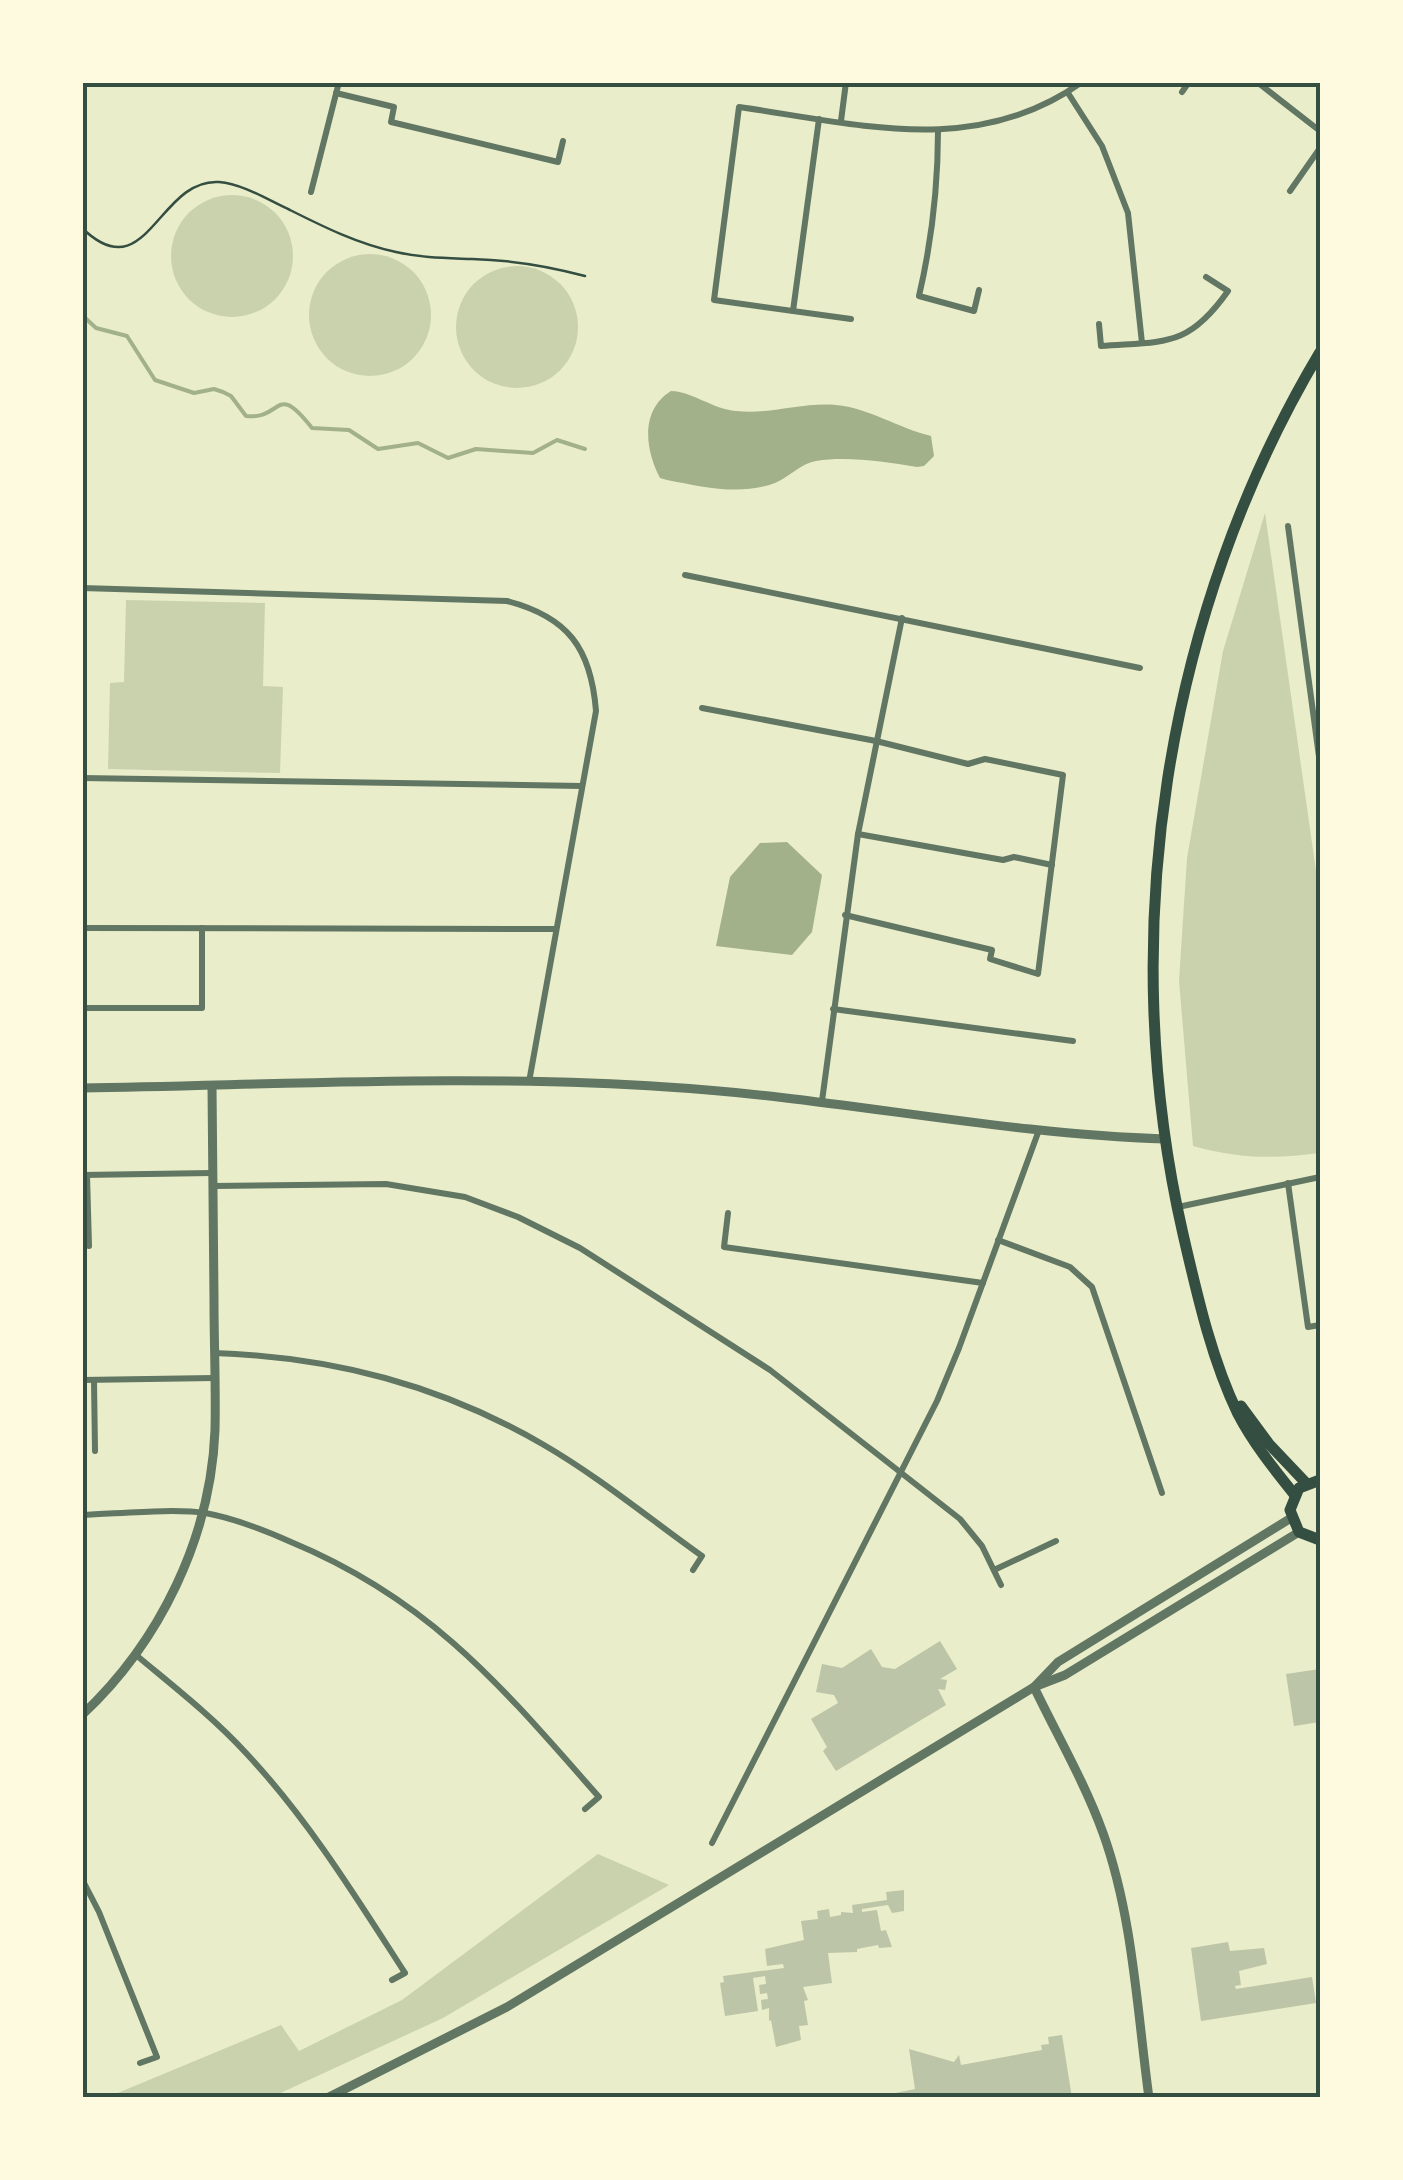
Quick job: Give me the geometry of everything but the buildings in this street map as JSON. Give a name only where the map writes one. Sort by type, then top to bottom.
[{"type":"main road","points":[[1294,1494],[1237,1411],[1198,1296],[1166,1139],[1156,1053],[1154,922],[1165,797],[1180,715],[1215,584],[1246,502],[1320,352]]},
{"type":"main road","points":[[1233,1396],[1269,1444],[1306,1483]]},
{"type":"main road","points":[[1320,1480],[1306,1483],[1294,1494],[1291,1518],[1299,1532],[1320,1540]]},
{"type":"street","points":[[311,192],[339,82]]},
{"type":"street","points":[[841,122],[846,82]]},
{"type":"street","points":[[851,319],[714,300],[739,107],[938,131],[1003,122],[1068,93],[1082,82]]},
{"type":"street","points":[[1182,92],[1189,82]]},
{"type":"street","points":[[1257,82],[1320,131]]},
{"type":"street","points":[[1068,93],[1102,146],[1128,213],[1142,343]]},
{"type":"street","points":[[336,94],[394,107],[390,122],[558,162],[562,140]]},
{"type":"street","points":[[792,311],[820,118]]},
{"type":"street","points":[[938,131],[938,192],[920,296],[974,311],[978,290]]},
{"type":"street","points":[[1290,190],[1320,148]]},
{"type":"street","points":[[1099,324],[1102,346],[1179,338],[1210,317],[1228,291],[1206,277]]},
{"type":"street","points":[[1288,526],[1320,764]]},
{"type":"street","points":[[686,575],[1140,668]]},
{"type":"street","points":[[82,588],[507,601],[536,608],[574,638],[594,683],[596,711],[529,1082]]},
{"type":"street","points":[[822,1101],[844,915],[902,618]]},
{"type":"street","points":[[702,708],[876,740],[968,764],[985,759],[1062,775],[1038,974],[990,959],[992,950],[844,915]]},
{"type":"street","points":[[82,778],[582,786]]},
{"type":"street","points":[[858,834],[1052,865]]},
{"type":"street","points":[[82,928],[556,929]]},
{"type":"street","points":[[82,1008],[202,1008],[202,928]]},
{"type":"street","points":[[834,1009],[1073,1040]]},
{"type":"street","points":[[82,1088],[529,1082],[664,1086],[822,1101],[1039,1129],[1166,1139]]},
{"type":"street","points":[[82,1714],[136,1655],[166,1608],[184,1572],[202,1512],[215,1433],[212,1086]]},
{"type":"street","points":[[712,1844],[936,1401],[1039,1129]]},
{"type":"street","points":[[88,1246],[85,1175],[212,1173]]},
{"type":"street","points":[[1177,1207],[1320,1177]]},
{"type":"street","points":[[1288,1183],[1308,1327],[1320,1325]]},
{"type":"street","points":[[212,1186],[386,1184],[465,1196],[580,1248],[770,1370],[960,1520],[982,1546],[1002,1585]]},
{"type":"street","points":[[728,1213],[724,1247],[983,1283]]},
{"type":"street","points":[[998,1240],[1070,1267],[1092,1287],[1162,1492]]},
{"type":"street","points":[[214,1352],[280,1355],[336,1364],[442,1395],[491,1416],[548,1447],[702,1556],[693,1570]]},
{"type":"street","points":[[82,1380],[214,1378]]},
{"type":"street","points":[[94,1380],[95,1452]]},
{"type":"street","points":[[82,1515],[202,1512],[264,1530],[320,1554],[402,1601],[496,1679],[599,1797],[586,1809]]},
{"type":"street","points":[[1034,1687],[1058,1662],[1291,1518]]},
{"type":"street","points":[[328,2098],[507,2007],[1034,1687],[1065,1675],[1299,1532]]},
{"type":"street","points":[[994,1570],[1056,1541]]},
{"type":"street","points":[[136,1655],[244,1750],[286,1798],[323,1847],[405,1973],[392,1980]]},
{"type":"street","points":[[1034,1687],[1110,1854],[1124,1918],[1149,2098]]},
{"type":"street","points":[[82,1879],[99,1912],[156,2057],[140,2063]]},
{"type":"path","points":[[82,228],[105,245],[132,245],[142,241],[177,198],[205,182],[224,182],[339,235],[397,252],[548,266],[586,276]]},
{"type":"shaded area","points":[[232,195],[255,200],[275,213],[288,233],[293,256],[288,279],[275,299],[255,312],[232,317],[209,312],[189,299],[176,279],[171,256],[176,233],[189,213],[209,200]]},
{"type":"shaded area","points":[[370,254],[393,258],[413,272],[427,292],[431,315],[427,338],[413,358],[393,372],[370,376],[347,372],[327,358],[313,338],[309,315],[313,292],[327,272],[347,258]]},
{"type":"shaded area","points":[[517,266],[540,271],[560,284],[573,304],[578,327],[573,350],[560,370],[540,383],[517,388],[494,383],[474,370],[461,350],[456,327],[461,304],[474,284],[494,271]]},
{"type":"shaded area","points":[[671,391],[736,411],[848,407],[931,436],[934,456],[917,467],[854,459],[816,461],[775,483],[748,489],[667,480],[660,478],[655,467],[648,431],[654,409]]},
{"type":"shaded area","points":[[1265,513],[1320,899],[1320,1153],[1271,1157],[1241,1156],[1193,1146],[1179,981],[1187,858],[1223,651]]},
{"type":"shaded area","points":[[126,600],[265,603],[263,686],[283,687],[280,773],[108,769],[110,683],[124,682]]},
{"type":"shaded area","points":[[787,842],[822,875],[812,932],[792,955],[716,946],[730,877],[760,843]]},
{"type":"shaded area","points":[[598,1854],[669,1885],[443,2018],[272,2097],[108,2097],[281,2025],[299,2051],[402,2000]]},
{"type":"waterway","points":[[82,315],[96,328],[127,336],[155,380],[194,393],[214,389],[223,392],[231,396],[246,416],[258,416],[284,404],[291,406],[312,428],[349,430],[378,449],[418,443],[448,458],[476,449],[533,453],[557,440],[585,449]]}]
